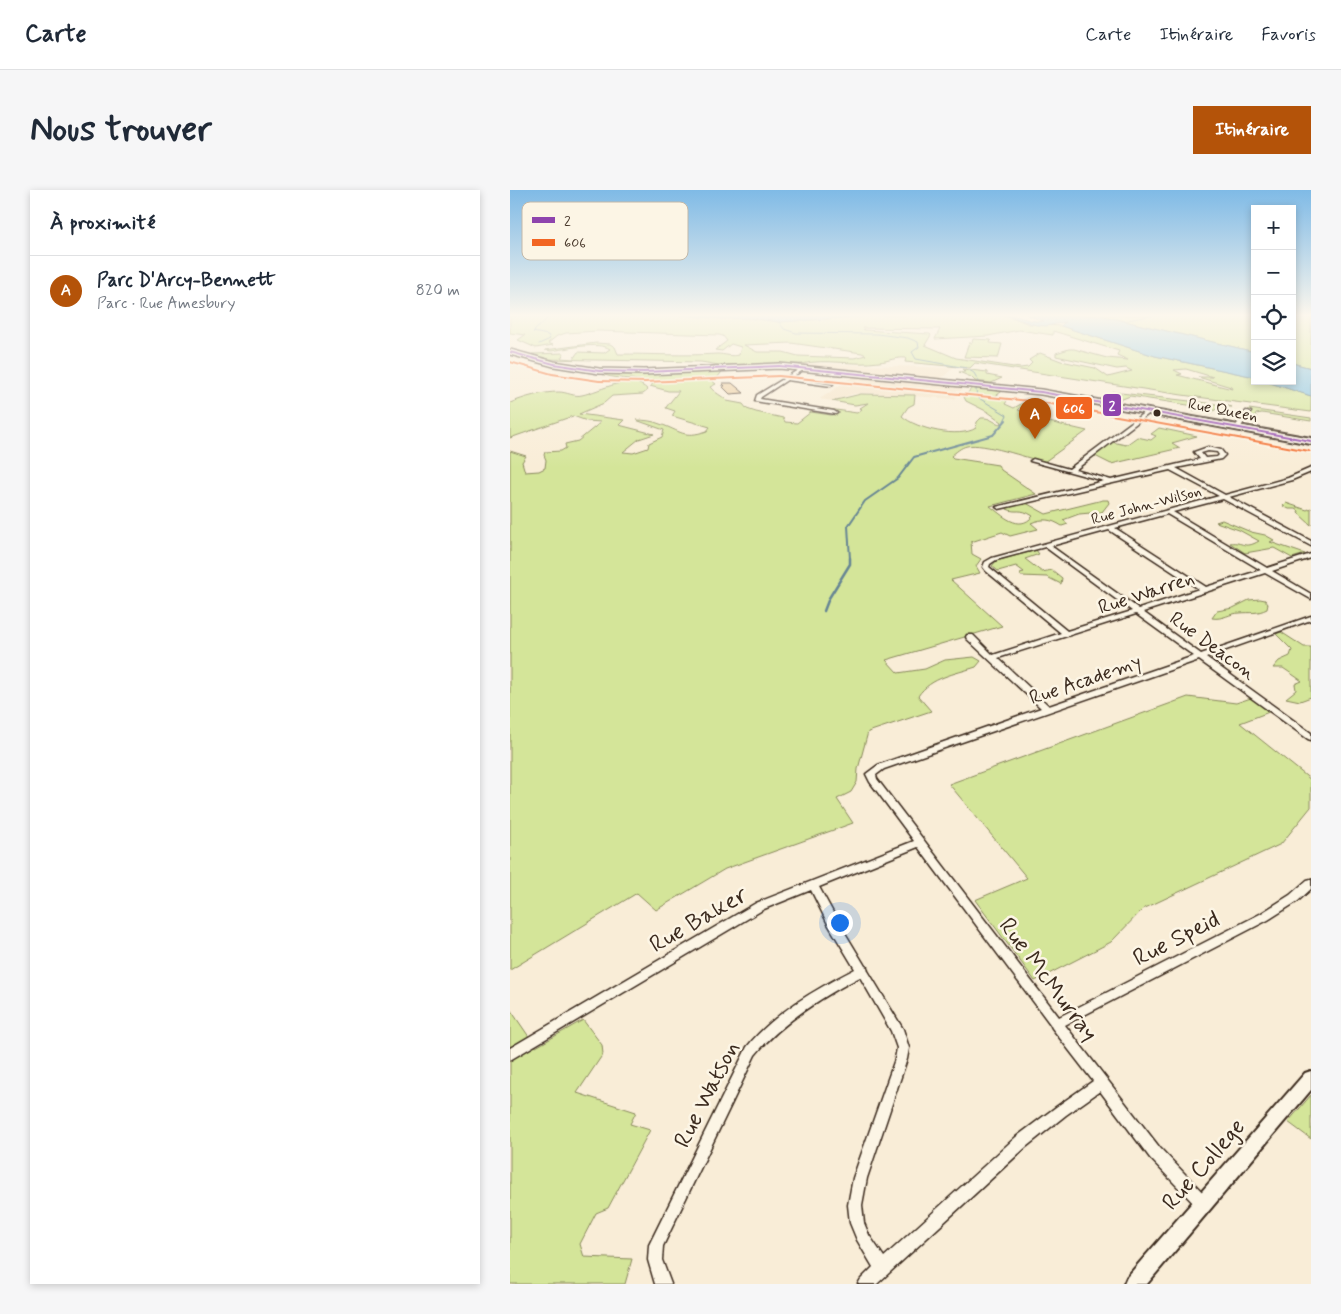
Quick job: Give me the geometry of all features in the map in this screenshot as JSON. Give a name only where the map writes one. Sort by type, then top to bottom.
[{"type":"main road","name":"Rue Queen","points":[[567,366],[592,370],[631,372],[742,366]]},
{"type":"main road","name":"Rue Queen","points":[[745,366],[802,368],[1050,394],[1311,441]]},
{"type":"street","points":[[802,368],[758,396],[757,400],[834,413]]},
{"type":"street","points":[[786,378],[831,385]]},
{"type":"street","points":[[1071,470],[1148,411]]},
{"type":"street","points":[[1238,427],[1248,412]]},
{"type":"street","points":[[1000,507],[1204,460]]},
{"type":"street","points":[[1033,461],[1110,481]]},
{"type":"street","points":[[1171,468],[1311,544]]},
{"type":"street","name":"Rue John-Wilson","points":[[1066,634],[988,570],[986,567],[987,563],[994,559],[1290,479],[1311,470]]},
{"type":"street","points":[[1168,512],[1311,597]]},
{"type":"street","points":[[1111,528],[1205,590]]},
{"type":"street","name":"Rue Deacon","points":[[1046,545],[1311,737]]},
{"type":"street","name":"Rue Warren","points":[[991,658],[1311,556]]},
{"type":"street","name":"Rue Academy","points":[[871,774],[880,767],[1311,618]]},
{"type":"street","points":[[970,637],[1048,710]]},
{"type":"street","name":"Rue McMurray","points":[[871,774],[872,780],[919,843],[1155,1153],[1203,1203]]},
{"type":"street","name":"Rue Baker","points":[[510,1054],[746,914],[775,900],[919,843]]},
{"type":"street","name":"Rue Speid","points":[[1056,1024],[1264,917],[1294,898],[1311,883]]},
{"type":"street","points":[[813,886],[832,921],[898,1029],[903,1048],[901,1059],[860,1178],[855,1205],[857,1223],[864,1240],[883,1268]]},
{"type":"street","name":"Rue Watson","points":[[663,1284],[655,1260],[656,1245],[756,1043],[767,1033],[863,970]]},
{"type":"street","name":"Rue College","points":[[1134,1284],[1311,1078]]},
{"type":"street","points":[[866,1284],[1021,1142],[1060,1111],[1101,1083]]},
{"type":"shaded area","points":[[802,366],[953,368],[940,380],[967,383],[955,399],[868,393],[853,394],[832,401],[820,399],[859,372]]},
{"type":"green space","points":[[949,366],[972,366],[970,368]]},
{"type":"green space","points":[[995,366],[1020,368],[1029,366],[1086,366],[1095,368],[1108,377],[1132,371],[1126,368],[1117,369],[1103,366],[1203,366],[1251,376],[1251,385],[1277,385],[1311,396],[1311,412],[1182,395]],"holes":[[[1186,369],[1213,377],[1198,377],[1231,387],[1232,389],[1177,375],[1182,374],[1174,370]]]},
{"type":"green space","points":[[725,368],[717,378],[711,380],[716,384],[710,387],[727,401],[743,404],[747,409],[756,412],[783,418],[785,422],[797,423],[811,412],[831,415],[840,413],[822,408],[857,413],[862,409],[860,408],[868,403],[855,405],[832,401],[861,394],[915,395],[914,404],[908,407],[902,416],[917,425],[927,428],[959,433],[976,428],[977,422],[981,418],[987,418],[1001,424],[1002,422],[988,412],[966,401],[964,397],[973,387],[1004,390],[994,397],[1007,401],[1005,404],[1014,408],[1028,401],[1018,410],[1027,413],[1043,410],[1032,418],[1087,431],[1044,462],[983,446],[967,446],[957,451],[951,456],[953,458],[998,465],[1001,470],[1036,494],[990,506],[1005,518],[1016,523],[1022,523],[1028,521],[1033,516],[1024,512],[1007,509],[1007,507],[1026,503],[1046,514],[1103,500],[1108,500],[1109,503],[1102,512],[1079,514],[1063,520],[1068,524],[1062,526],[1051,521],[1039,520],[1031,523],[1038,529],[1010,536],[1002,532],[971,542],[972,554],[981,559],[976,566],[980,573],[951,580],[1002,626],[886,660],[898,673],[925,669],[945,660],[974,657],[981,661],[976,667],[937,680],[923,690],[918,696],[931,711],[868,732],[858,769],[857,782],[851,792],[837,799],[853,823],[725,869],[656,910],[637,893],[510,970],[510,451],[526,456],[522,462],[525,472],[539,471],[545,468],[545,452],[561,451],[566,448],[565,444],[578,441],[601,422],[587,421],[573,416],[510,438],[510,403],[553,392],[579,395],[616,384],[633,383],[641,385],[648,390],[643,394],[612,396],[604,403],[579,414],[624,420],[619,425],[654,434],[639,439],[623,452],[633,453],[648,448],[649,443],[662,437],[664,430],[636,420],[655,422],[687,434],[707,431],[710,427],[672,416],[675,411],[666,408],[679,391],[668,391],[650,386],[653,384],[639,380],[610,377],[596,372],[647,374]]},
{"type":"green space","points":[[962,369],[987,372],[987,375],[1002,378],[991,383],[975,381],[971,377],[959,372],[965,372]]},
{"type":"green space","points":[[1112,392],[1232,407],[1220,406],[1211,413],[1205,413],[1209,406],[1202,405],[1197,410],[1193,410],[1194,406],[1130,396],[1120,400],[1112,399],[1117,394]]},
{"type":"green space","points":[[1249,409],[1311,418],[1311,421],[1262,413],[1256,414],[1255,416],[1257,417],[1255,419],[1237,417],[1245,414]]},
{"type":"green space","points":[[1159,428],[1197,436],[1172,443],[1180,448],[1111,464],[1093,455],[1112,442],[1126,445],[1137,437],[1151,440],[1156,436],[1151,434]]},
{"type":"green space","points":[[1286,503],[1307,510],[1311,508],[1311,525],[1298,513],[1299,511],[1283,506]]},
{"type":"green space","points":[[1222,520],[1251,532],[1265,535],[1274,540],[1270,542],[1305,554],[1292,558],[1274,548],[1245,553],[1230,543],[1250,545],[1259,541],[1239,530],[1216,522]]},
{"type":"green space","points":[[1036,550],[1039,554],[1025,559],[1042,572],[1052,570],[1062,578],[1061,584],[1047,577],[1021,576],[1020,573],[1024,572],[1016,566],[998,571],[992,566],[996,561]]},
{"type":"green space","points":[[1249,600],[1265,600],[1268,604],[1267,609],[1263,611],[1236,613],[1220,618],[1212,618],[1217,611],[1233,608]]},
{"type":"green space","points":[[1281,632],[1304,647],[1311,647],[1311,697],[1300,701],[1286,698],[1296,690],[1295,684],[1302,681],[1283,668],[1273,668],[1279,661],[1290,656],[1292,650],[1276,634]]},
{"type":"green space","points":[[1188,697],[1236,703],[1251,698],[1269,712],[1240,723],[1311,780],[1311,807],[1281,844],[1143,909],[1111,942],[1035,981],[975,900],[1027,878],[949,784]]},
{"type":"green space","points":[[510,1009],[536,1047],[583,1020],[602,1045],[603,1054],[577,1093],[636,1112],[630,1124],[650,1130],[608,1208],[596,1213],[580,1244],[584,1257],[632,1259],[625,1284],[510,1284]]},
{"type":"green space","points":[[1311,1095],[1311,1139],[1288,1122]]},
{"type":"water","points":[[1203,366],[1251,366],[1251,376]]},
{"type":"water","points":[[1296,366],[1311,368],[1311,396],[1277,385],[1296,385]]},
{"type":"building","points":[[722,383],[732,383],[744,393],[730,394],[722,386],[725,386]]},
{"type":"building","points":[[1067,408],[1089,412],[1081,418],[1059,413]]},
{"type":"waterway","points":[[955,366],[966,368]]},
{"type":"waterway","points":[[969,370],[974,373],[979,382],[976,390],[977,397],[1007,415],[1004,421]]},
{"type":"waterway","points":[[850,559],[848,526],[865,501],[898,478],[914,457],[993,435],[1006,420]]},
{"type":"waterway","points":[[824,611],[829,598],[850,564],[850,559]]},
{"type":"transit line","name":"606","points":[[524,366],[552,374],[599,381],[645,382],[779,376],[1040,402],[1309,451]]},
{"type":"transit line","name":"2","points":[[567,366],[599,371],[644,372],[778,366]]},
{"type":"transit line","name":"2","points":[[780,366],[1041,392],[1311,441]]},
{"type":"place","name":"Parc D'Arcy-Bennett","points":[[1035,439]]}]
